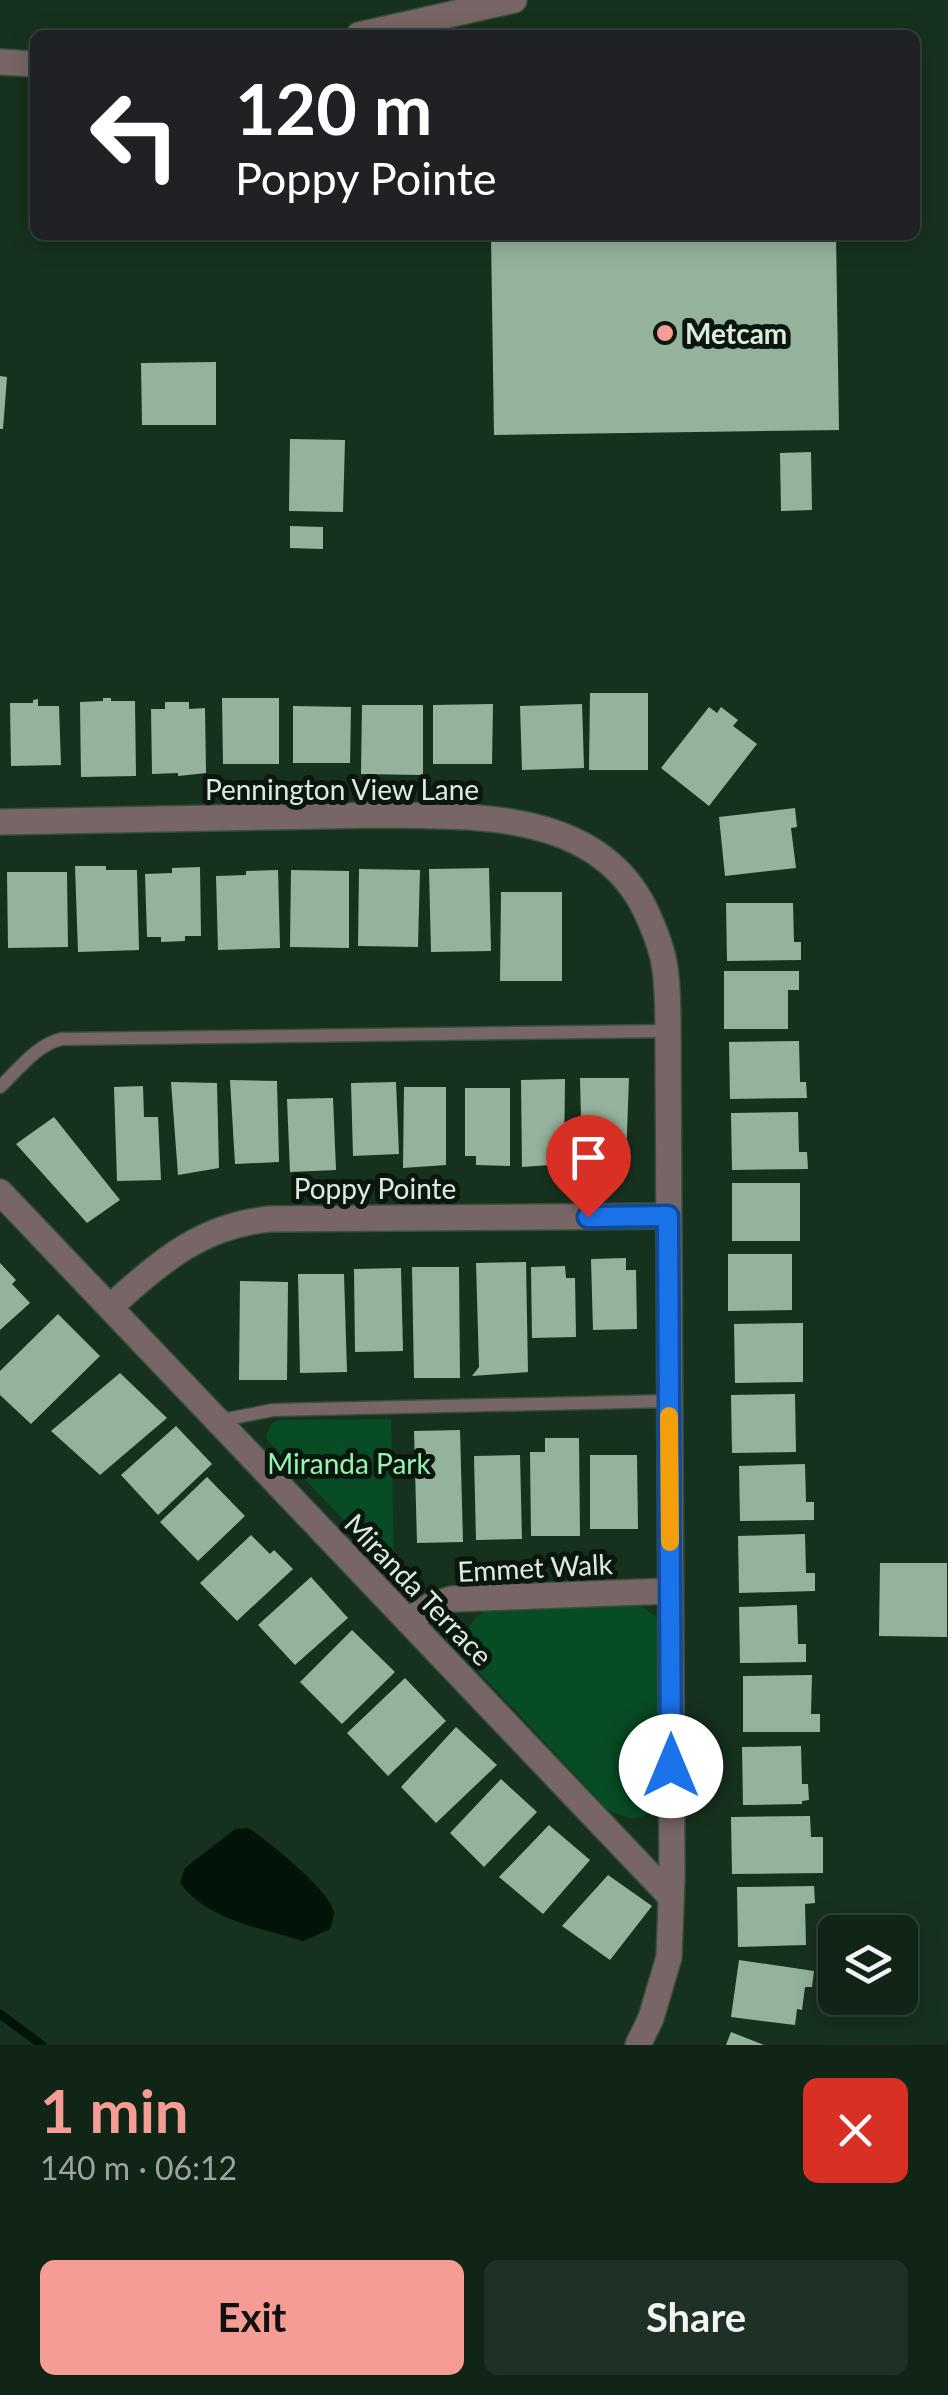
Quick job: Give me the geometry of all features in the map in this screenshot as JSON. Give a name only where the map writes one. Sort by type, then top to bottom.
[{"type":"street","points":[[381,30],[514,0]]},
{"type":"street","points":[[0,62],[30,64]]},
{"type":"street","name":"Pennington View Lane","points":[[0,822],[436,816],[501,820],[580,842],[626,878],[644,905],[665,966],[668,1031],[671,1897],[669,1957],[651,2018],[638,2045]]},
{"type":"street","name":"Miranda Terrace","points":[[0,1192],[671,1897]]},
{"type":"street","name":"Poppy Pointe","points":[[110,1308],[184,1246],[244,1222],[668,1216]]},
{"type":"street","name":"Emmet Walk","points":[[408,1621],[432,1605],[452,1599],[670,1591]]},
{"type":"lane","points":[[0,1087],[43,1047],[62,1039],[668,1031]]},
{"type":"lane","points":[[218,1421],[274,1410],[669,1401]]},
{"type":"green space","name":"Miranda Park","points":[[391,1419],[394,1564],[384,1562],[266,1436],[273,1422],[282,1420]]},
{"type":"green space","points":[[625,1603],[641,1606],[660,1620],[662,1801],[637,1818],[607,1809],[467,1659],[465,1650],[466,1634],[473,1621],[494,1608]]},
{"type":"shaded area","points":[[248,1828],[311,1880],[331,1904],[334,1913],[330,1929],[303,1941],[253,1927],[205,1906],[180,1883],[185,1868],[235,1829]]},
{"type":"building","name":"Metcam","points":[[491,240],[836,240],[839,430],[494,435]]},
{"type":"building","points":[[216,362],[216,425],[142,425],[141,363]]},
{"type":"building","points":[[0,376],[7,377],[3,429],[0,429]]},
{"type":"building","points":[[290,439],[345,440],[343,512],[289,511]]},
{"type":"building","points":[[811,452],[812,510],[781,511],[780,453]]},
{"type":"building","points":[[290,526],[323,527],[323,549],[290,548]]},
{"type":"building","points":[[590,693],[648,693],[648,770],[589,770]]},
{"type":"building","points":[[103,698],[135,701],[136,776],[81,777],[80,702]]},
{"type":"building","points":[[222,698],[279,698],[279,764],[223,764]]},
{"type":"building","points":[[38,699],[38,706],[59,706],[61,765],[11,766],[10,703],[33,703]]},
{"type":"building","points":[[165,702],[189,702],[189,709],[205,708],[206,773],[152,774],[151,709],[165,709]]},
{"type":"building","points":[[493,704],[492,764],[433,764],[433,705]]},
{"type":"building","points":[[582,704],[584,768],[522,770],[520,706]]},
{"type":"building","points":[[362,705],[423,705],[423,775],[361,774]]},
{"type":"building","points":[[293,706],[351,707],[350,763],[293,763]]},
{"type":"building","points":[[709,707],[717,713],[721,707],[738,720],[733,726],[757,744],[709,806],[661,768]]},
{"type":"building","points":[[795,808],[797,827],[791,828],[796,868],[725,876],[719,817]]},
{"type":"building","points":[[75,866],[137,870],[139,950],[78,952]]},
{"type":"building","points":[[200,867],[201,936],[161,942],[161,937],[147,937],[145,874]]},
{"type":"building","points":[[489,868],[491,951],[431,952],[429,869]]},
{"type":"building","points":[[359,869],[420,870],[418,947],[358,946]]},
{"type":"building","points":[[278,870],[280,948],[218,950],[216,876]]},
{"type":"building","points":[[291,870],[349,871],[349,948],[290,947]]},
{"type":"building","points":[[7,872],[67,872],[68,947],[8,948]]},
{"type":"building","points":[[501,892],[562,892],[562,981],[500,981]]},
{"type":"building","points":[[726,903],[793,903],[794,942],[801,942],[801,960],[727,961]]},
{"type":"building","points":[[724,971],[799,971],[799,990],[788,990],[788,1029],[724,1029]]},
{"type":"building","points":[[799,1041],[800,1082],[806,1082],[807,1098],[730,1099],[729,1042]]},
{"type":"building","points":[[580,1078],[629,1078],[626,1160],[582,1161]]},
{"type":"building","points":[[565,1079],[564,1164],[522,1167],[521,1080]]},
{"type":"building","points":[[230,1080],[277,1081],[279,1162],[235,1164]]},
{"type":"building","points":[[171,1082],[217,1083],[219,1168],[178,1175]]},
{"type":"building","points":[[396,1082],[399,1154],[353,1156],[351,1083]]},
{"type":"building","points":[[143,1086],[144,1117],[158,1117],[161,1180],[117,1181],[114,1087]]},
{"type":"building","points":[[404,1087],[446,1087],[446,1165],[403,1168]]},
{"type":"building","points":[[465,1088],[510,1088],[510,1166],[476,1165],[476,1156],[465,1156]]},
{"type":"building","points":[[333,1098],[336,1170],[290,1172],[287,1099]]},
{"type":"building","points":[[798,1112],[799,1152],[807,1152],[808,1169],[732,1170],[731,1113]]},
{"type":"building","points":[[54,1117],[120,1200],[87,1223],[16,1144]]},
{"type":"building","points":[[732,1183],[800,1183],[800,1241],[732,1241]]},
{"type":"building","points":[[728,1254],[792,1254],[792,1310],[728,1311]]},
{"type":"building","points":[[626,1258],[626,1270],[636,1270],[637,1329],[593,1330],[591,1259]]},
{"type":"building","points":[[526,1262],[528,1372],[472,1376],[479,1367],[476,1263]]},
{"type":"building","points":[[0,1263],[30,1303],[0,1330]]},
{"type":"building","points":[[565,1266],[566,1278],[575,1278],[576,1337],[532,1338],[531,1267]]},
{"type":"building","points":[[412,1267],[459,1267],[460,1378],[414,1378]]},
{"type":"building","points":[[401,1268],[403,1351],[355,1352],[354,1269]]},
{"type":"building","points":[[298,1274],[344,1274],[347,1372],[300,1373]]},
{"type":"building","points":[[240,1281],[288,1282],[287,1380],[239,1380]]},
{"type":"building","points":[[58,1314],[100,1356],[31,1424],[0,1395],[0,1371]]},
{"type":"building","points":[[803,1323],[803,1382],[735,1383],[734,1324]]},
{"type":"building","points":[[120,1373],[167,1418],[100,1475],[51,1431]]},
{"type":"building","points":[[795,1394],[796,1452],[732,1453],[731,1395]]},
{"type":"building","points":[[176,1426],[212,1464],[158,1515],[121,1475]]},
{"type":"building","points":[[460,1430],[463,1542],[417,1543],[414,1431]]},
{"type":"building","points":[[545,1438],[579,1438],[580,1536],[531,1536],[530,1452],[545,1452]]},
{"type":"building","points":[[520,1455],[522,1539],[476,1540],[474,1456]]},
{"type":"building","points":[[590,1455],[637,1455],[638,1529],[590,1529]]},
{"type":"building","points":[[805,1464],[806,1502],[814,1502],[814,1520],[740,1521],[739,1466]]},
{"type":"building","points":[[207,1477],[245,1516],[198,1561],[160,1522]]},
{"type":"building","points":[[805,1534],[806,1573],[815,1573],[815,1591],[739,1593],[738,1536]]},
{"type":"building","points":[[251,1535],[293,1569],[237,1621],[200,1583]]},
{"type":"building","points":[[880,1563],[947,1563],[947,1637],[879,1636]]},
{"type":"building","points":[[311,1577],[348,1618],[295,1665],[258,1625]]},
{"type":"building","points":[[797,1605],[798,1644],[806,1644],[806,1662],[740,1663],[739,1607]]},
{"type":"building","points":[[352,1630],[395,1672],[342,1724],[300,1682]]},
{"type":"building","points":[[812,1675],[811,1714],[820,1714],[820,1732],[743,1732],[743,1676]]},
{"type":"building","points":[[405,1678],[446,1721],[388,1776],[347,1733]]},
{"type":"building","points":[[456,1727],[497,1765],[436,1823],[401,1787]]},
{"type":"building","points":[[801,1746],[802,1784],[808,1784],[809,1800],[802,1804],[743,1805],[742,1747]]},
{"type":"building","points":[[501,1779],[537,1812],[484,1867],[450,1833]]},
{"type":"building","points":[[810,1816],[811,1837],[823,1837],[823,1873],[732,1874],[731,1817]]},
{"type":"building","points":[[549,1825],[590,1860],[543,1914],[499,1877]]},
{"type":"building","points":[[608,1875],[652,1906],[610,1960],[562,1926]]},
{"type":"building","points":[[814,1886],[815,1903],[805,1904],[806,1945],[738,1947],[737,1887]]},
{"type":"building","points":[[739,1960],[814,1971],[812,1987],[805,1987],[802,2010],[797,2009],[795,2025],[731,2017]]},
{"type":"building","points":[[731,2032],[764,2045],[726,2045]]},
{"type":"waterway","points":[[0,2014],[42,2045]]},
{"type":"slow traffic","points":[[669,1416],[670,1542]]},
{"type":"place","name":"Metcam","points":[[665,333]]},
{"type":"route","points":[[588,1217],[668,1216],[671,1766]]}]
